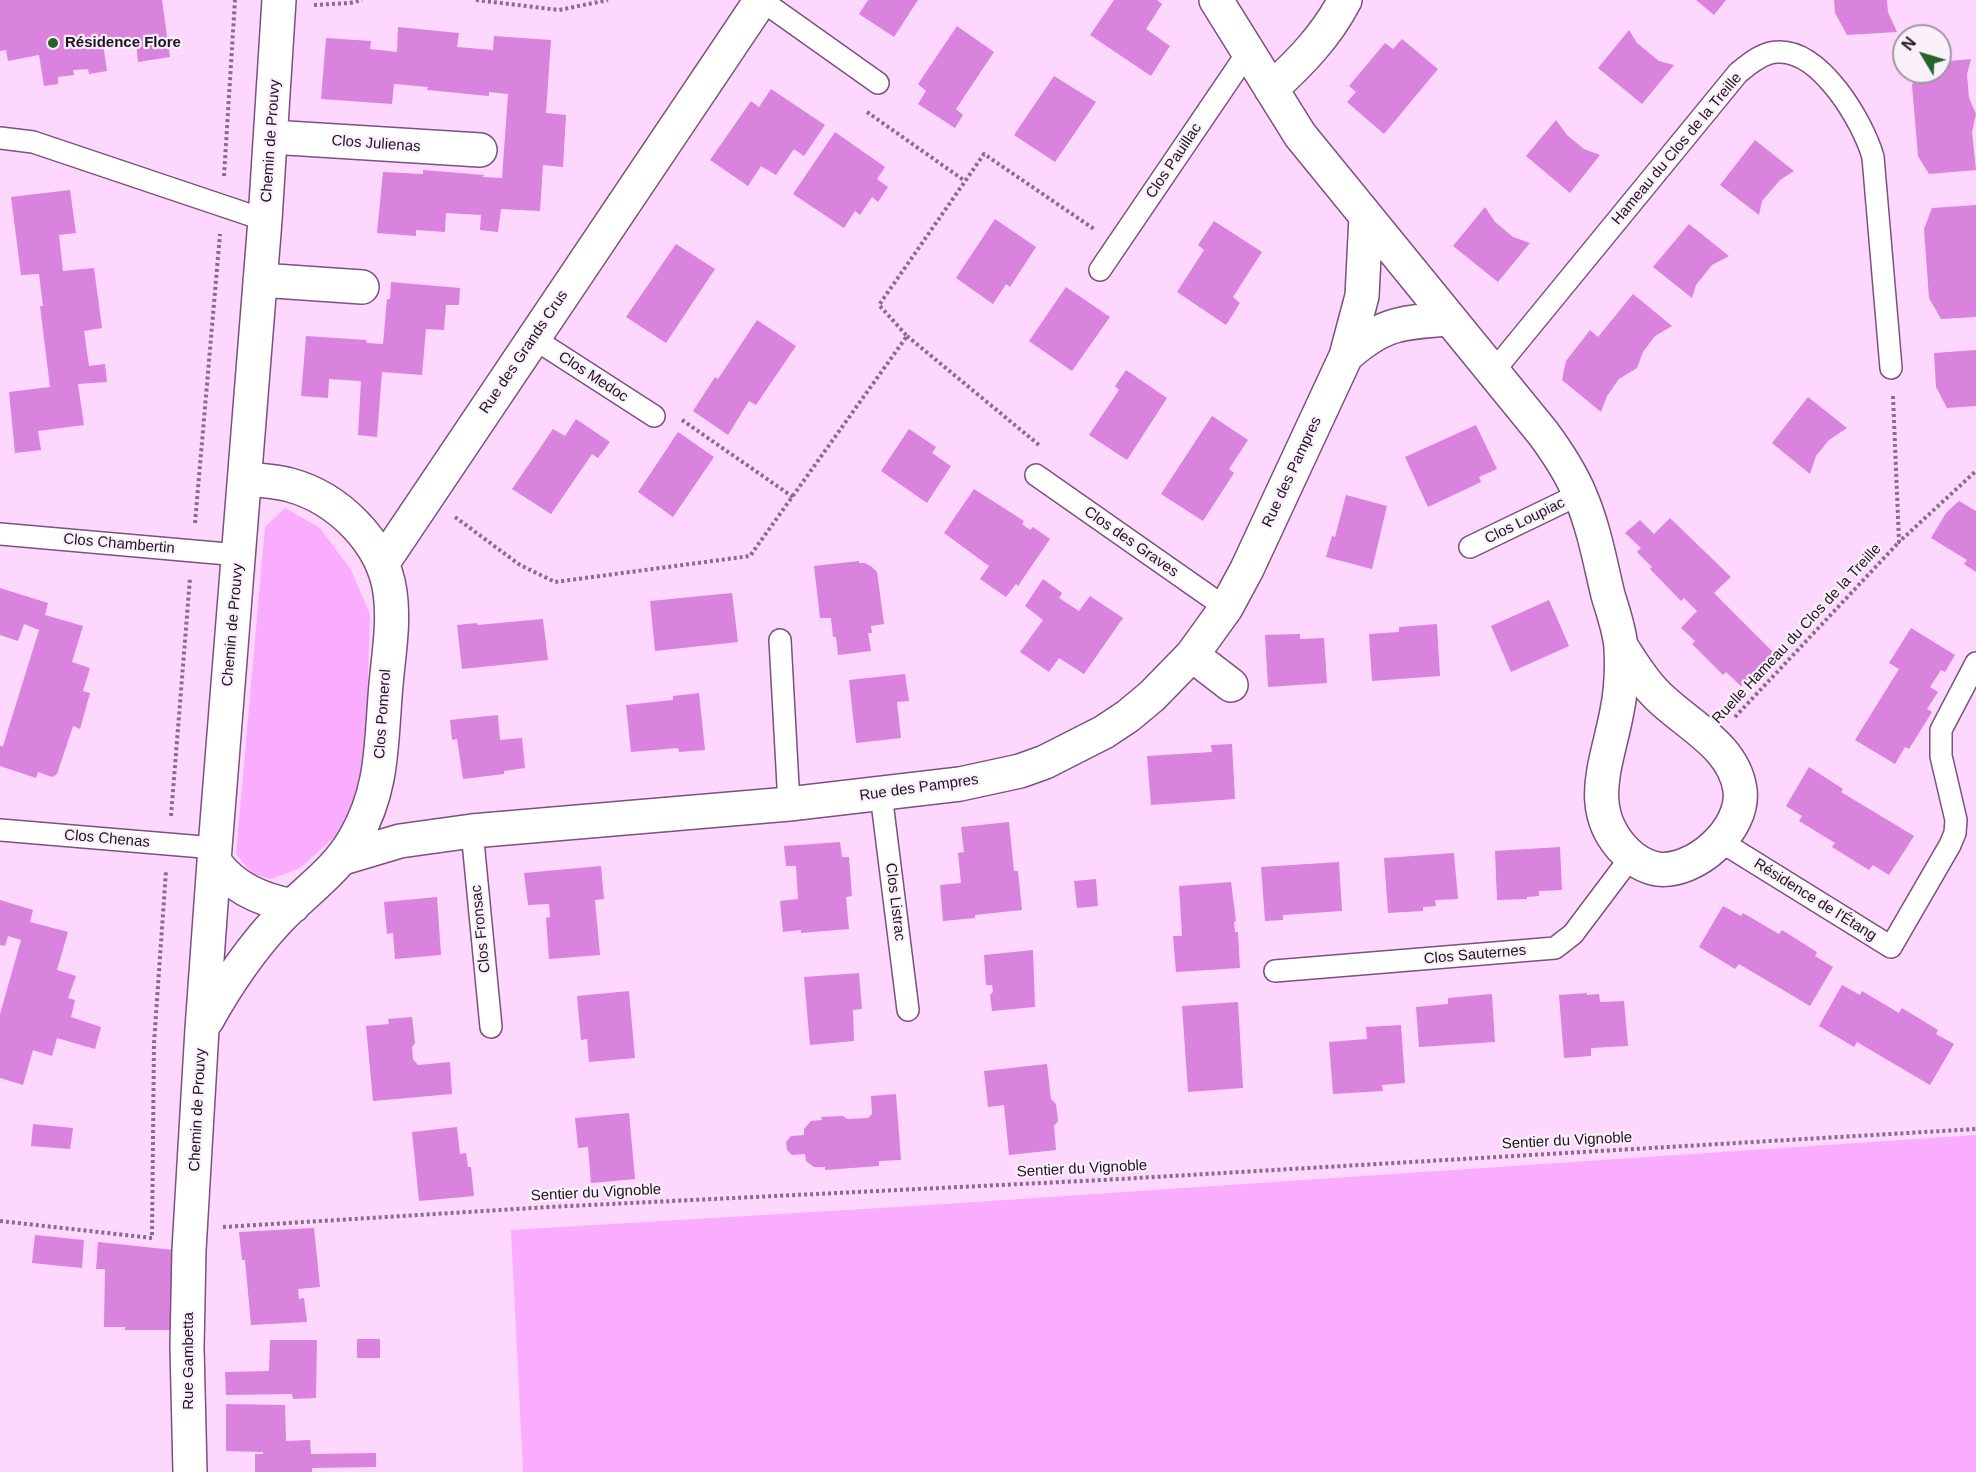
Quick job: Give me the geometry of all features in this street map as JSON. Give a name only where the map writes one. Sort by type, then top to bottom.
[{"type":"street","name":"Rue des Grands Crus","points":[[382,564],[761,0]]},
{"type":"street","points":[[1216,0],[1300,135],[1557,452],[1580,495],[1589,520],[1621,646],[1618,709],[1600,791],[1601,806],[1611,832],[1631,856],[1656,869],[1668,869],[1696,859],[1720,841],[1736,816],[1740,791],[1730,762],[1712,741],[1657,695],[1644,681],[1621,646]]},
{"type":"street","points":[[1271,89],[1312,50],[1327,32],[1345,0]]},
{"type":"street","name":"Chemin de Prouvy","points":[[190,1244],[214,855],[265,220],[279,2]]},
{"type":"street","name":"Clos Julienas","points":[[271,137],[480,150]]},
{"type":"street","name":"Rue des Pampres","points":[[202,1029],[234,974],[278,919],[343,858],[400,841],[472,831],[789,804],[980,781],[1045,762],[1085,742],[1128,716],[1169,680],[1192,655],[1226,608],[1247,569],[1346,356],[1362,296],[1366,217]]},
{"type":"street","points":[[260,280],[362,287]]},
{"type":"street","name":"Rue des Pampres","points":[[1346,356],[1361,342],[1387,327],[1402,323],[1448,319]]},
{"type":"street","points":[[245,479],[291,485],[324,500],[358,527],[382,564]]},
{"type":"street","name":"Clos Pomerol","points":[[343,858],[366,818],[379,778],[391,613],[389,588],[382,564]]},
{"type":"street","points":[[1192,655],[1231,686]]},
{"type":"street","points":[[214,855],[221,871],[239,887],[267,900],[293,906]]},
{"type":"street","name":"Rue Gambetta","points":[[190,1244],[187,1347],[190,1472]]},
{"type":"lane","points":[[761,0],[878,83]]},
{"type":"lane","name":"Hameau du Clos de la Treille","points":[[1493,372],[1738,73],[1763,56],[1777,51],[1789,52],[1803,58],[1825,76],[1850,107],[1868,140],[1873,157],[1892,368]]},
{"type":"lane","name":"Clos Pauillac","points":[[1100,270],[1248,52]]},
{"type":"lane","points":[[0,138],[33,142],[265,220]]},
{"type":"lane","name":"Clos Medoc","points":[[533,338],[654,416]]},
{"type":"lane","name":"Clos des Graves","points":[[1036,475],[1226,608]]},
{"type":"lane","name":"Clos Loupiac","points":[[1470,547],[1580,495]]},
{"type":"lane","name":"Clos Chambertin","points":[[0,534],[239,555]]},
{"type":"lane","points":[[780,640],[789,804]]},
{"type":"lane","name":"Résidence de l'Étang","points":[[1720,841],[1891,947],[1955,833],[1956,820],[1941,756],[1941,730],[1976,663]]},
{"type":"lane","name":"Clos Listrac","points":[[881,794],[908,1010]]},
{"type":"lane","name":"Clos Chenas","points":[[0,830],[168,844],[214,855]]},
{"type":"lane","name":"Clos Fronsac","points":[[472,831],[491,1027]]},
{"type":"lane","name":"Clos Sauternes","points":[[1275,971],[1555,948],[1573,934],[1631,856]]},
{"type":"path","points":[[152,1238],[154,1043],[168,844],[222,205],[235,0]]},
{"type":"path","points":[[279,2],[304,6],[362,0]]},
{"type":"path","points":[[477,0],[559,10],[608,0]]},
{"type":"path","points":[[878,83],[864,110],[965,181]]},
{"type":"path","points":[[1036,475],[1039,445],[907,336],[879,305],[984,154],[1117,245]]},
{"type":"path","points":[[426,496],[520,565],[555,582],[750,556],[907,336]]},
{"type":"path","points":[[1892,368],[1899,542]]},
{"type":"path","points":[[654,416],[680,418],[793,497]]},
{"type":"path","name":"Ruelle Hameau du Clos de la Treille","points":[[1712,741],[1899,542],[1976,471]]},
{"type":"path","name":"Sentier du Vignoble","points":[[190,1244],[219,1227],[549,1207],[1103,1180],[1976,1129]]},
{"type":"path","points":[[0,1221],[190,1244]]},
{"type":"shaded area","points":[[285,508],[320,528],[351,570],[370,614],[365,771],[341,831],[300,868],[271,879],[252,874],[236,854],[265,527]]},
{"type":"shaded area","points":[[1976,1135],[1976,1472],[523,1472],[511,1230],[930,1205]]},
{"type":"building","name":"Résidence Flore","points":[[0,0],[162,0],[170,57],[138,62],[136,43],[125,44],[125,40],[103,43],[107,71],[89,74],[88,69],[73,70],[74,75],[58,77],[58,84],[44,86],[39,55],[8,61],[6,50],[0,51]]},
{"type":"building","points":[[868,0],[918,0],[894,37],[859,14]]},
{"type":"building","points":[[1114,0],[1157,0],[1162,4],[1146,29],[1170,46],[1151,76],[1090,35]]},
{"type":"building","points":[[1696,0],[1726,0],[1714,15]]},
{"type":"building","points":[[1834,0],[1887,0],[1888,12],[1893,24],[1892,32],[1847,35],[1835,13]]},
{"type":"building","points":[[957,26],[994,52],[956,109],[963,115],[955,128],[918,104],[926,91],[918,84]]},
{"type":"building","points":[[398,27],[459,33],[457,47],[493,50],[494,36],[551,40],[546,113],[566,115],[563,167],[543,165],[540,211],[501,209],[498,232],[480,230],[481,215],[446,213],[445,232],[416,230],[416,236],[377,233],[383,172],[423,174],[423,170],[502,178],[508,94],[489,92],[489,96],[427,90],[428,87],[394,84],[392,104],[321,99],[326,38],[371,41],[370,49],[397,52]]},
{"type":"building","points":[[1629,30],[1637,43],[1659,61],[1674,65],[1642,104],[1598,68]]},
{"type":"building","points":[[1402,39],[1438,69],[1384,134],[1347,102],[1356,92],[1349,86],[1385,43],[1393,49]]},
{"type":"building","points":[[1971,59],[1967,74],[1969,98],[1976,114],[1972,132],[1976,170],[1929,174],[1918,156],[1912,85],[1952,84],[1952,61]]},
{"type":"building","points":[[1054,76],[1096,102],[1055,162],[1014,135]]},
{"type":"building","points":[[771,89],[825,125],[804,156],[794,149],[776,175],[761,166],[748,186],[710,160],[751,101],[759,107]]},
{"type":"building","points":[[1556,120],[1567,135],[1584,149],[1600,155],[1570,193],[1526,156]]},
{"type":"building","points":[[835,132],[885,167],[877,179],[888,187],[878,202],[872,197],[860,215],[855,211],[844,228],[793,194]]},
{"type":"building","points":[[1755,140],[1794,171],[1780,180],[1762,201],[1759,215],[1720,185]]},
{"type":"building","points":[[70,190],[76,233],[59,235],[63,271],[94,268],[102,328],[84,331],[89,366],[105,364],[107,382],[78,384],[84,425],[38,431],[41,450],[15,453],[9,392],[50,387],[40,306],[43,306],[39,274],[21,275],[11,197]]},
{"type":"building","points":[[1976,205],[1976,317],[1941,319],[1929,298],[1924,229],[1932,208]]},
{"type":"building","points":[[1485,207],[1495,222],[1513,237],[1530,243],[1498,282],[1453,246]]},
{"type":"building","points":[[995,219],[1036,247],[1010,287],[1006,284],[993,304],[956,278]]},
{"type":"building","points":[[1214,221],[1262,252],[1233,297],[1240,303],[1226,325],[1177,292],[1204,250],[1198,245]]},
{"type":"building","points":[[1689,224],[1729,256],[1712,265],[1696,285],[1692,298],[1653,267]]},
{"type":"building","points":[[676,244],[715,269],[666,343],[626,317]]},
{"type":"building","points":[[391,282],[460,288],[459,305],[446,305],[444,330],[426,329],[422,375],[382,372],[377,437],[358,435],[361,381],[329,379],[328,398],[301,396],[306,336],[366,340],[367,343],[383,344]]},
{"type":"building","points":[[1066,287],[1110,317],[1072,371],[1029,341]]},
{"type":"building","points":[[1633,294],[1672,326],[1655,336],[1643,352],[1637,368],[1619,379],[1607,396],[1601,412],[1562,380],[1566,361],[1590,330],[1598,337]]},
{"type":"building","points":[[757,320],[796,346],[756,405],[749,401],[728,435],[693,411],[715,377],[718,379]]},
{"type":"building","points":[[1976,350],[1976,406],[1947,408],[1936,387],[1934,353]]},
{"type":"building","points":[[1126,370],[1167,398],[1127,460],[1089,435],[1119,390],[1115,386]]},
{"type":"building","points":[[1808,397],[1847,428],[1829,440],[1816,456],[1810,474],[1772,443]]},
{"type":"building","points":[[1212,416],[1248,440],[1229,469],[1234,473],[1203,521],[1161,494]]},
{"type":"building","points":[[576,419],[610,442],[598,458],[592,454],[551,514],[512,489],[553,429],[565,436]]},
{"type":"building","points":[[1476,425],[1497,469],[1479,477],[1481,482],[1428,507],[1405,457]]},
{"type":"building","points":[[909,429],[936,447],[932,453],[951,466],[927,503],[881,471]]},
{"type":"building","points":[[678,432],[714,457],[673,517],[638,492]]},
{"type":"building","points":[[974,489],[1024,521],[1022,524],[1030,530],[1033,527],[1050,539],[1018,586],[1016,584],[1006,597],[980,579],[989,566],[944,533]]},
{"type":"building","points":[[1346,495],[1387,506],[1372,569],[1326,557],[1332,536],[1335,537]]},
{"type":"building","points":[[1959,501],[1976,511],[1976,572],[1964,564],[1967,560],[1931,538],[1946,513]]},
{"type":"building","points":[[1670,518],[1731,577],[1714,593],[1774,653],[1741,686],[1726,672],[1723,675],[1692,644],[1695,641],[1681,628],[1697,611],[1684,598],[1681,601],[1650,569],[1652,567],[1637,552],[1641,548],[1625,533],[1640,520],[1654,534]]},
{"type":"building","points":[[859,561],[877,572],[884,624],[871,626],[872,633],[868,633],[871,651],[838,655],[831,618],[820,618],[814,566]]},
{"type":"building","points":[[1043,579],[1062,593],[1059,598],[1079,611],[1090,596],[1123,618],[1084,674],[1059,658],[1049,672],[1020,652],[1043,620],[1025,606]]},
{"type":"building","points":[[0,588],[48,603],[45,615],[83,626],[72,662],[90,668],[83,691],[90,693],[80,729],[73,726],[57,774],[52,777],[38,772],[36,778],[0,766],[0,746],[3,746],[39,630],[24,624],[18,641],[0,635]]},
{"type":"building","points":[[732,593],[738,642],[655,651],[650,601]]},
{"type":"building","points":[[1549,600],[1569,646],[1511,672],[1491,626]]},
{"type":"building","points":[[543,619],[548,660],[462,669],[457,625]]},
{"type":"building","points":[[1437,624],[1440,676],[1372,681],[1369,634],[1399,632],[1399,627]]},
{"type":"building","points":[[1911,628],[1955,655],[1945,672],[1941,670],[1930,687],[1938,692],[1927,709],[1932,712],[1909,749],[1905,747],[1895,764],[1855,740],[1899,669],[1889,663]]},
{"type":"building","points":[[1300,634],[1300,639],[1324,638],[1327,683],[1268,687],[1265,635]]},
{"type":"building","points":[[905,674],[909,701],[897,702],[901,738],[856,743],[849,680]]},
{"type":"building","points":[[699,693],[705,750],[679,752],[678,748],[631,752],[626,705],[673,700],[673,696]]},
{"type":"building","points":[[498,715],[500,740],[522,738],[525,768],[504,771],[504,774],[463,779],[457,739],[452,740],[450,720]]},
{"type":"building","points":[[1232,744],[1235,799],[1151,805],[1147,756],[1212,752],[1211,745]]},
{"type":"building","points":[[1809,767],[1843,789],[1841,792],[1914,836],[1889,875],[1873,865],[1869,870],[1832,847],[1835,843],[1799,821],[1802,816],[1786,806]]},
{"type":"building","points":[[1009,822],[1014,871],[1018,871],[1022,910],[943,921],[940,885],[961,883],[958,853],[964,852],[961,827]]},
{"type":"building","points":[[840,842],[842,857],[849,857],[852,896],[846,897],[849,929],[801,933],[801,930],[783,932],[780,901],[798,899],[796,866],[786,866],[784,846]]},
{"type":"building","points":[[1560,847],[1562,890],[1539,891],[1539,896],[1527,897],[1527,899],[1497,900],[1495,851]]},
{"type":"building","points":[[1454,853],[1458,899],[1435,900],[1436,906],[1423,907],[1423,911],[1388,913],[1384,858]]},
{"type":"building","points":[[1339,862],[1342,911],[1283,915],[1283,920],[1265,921],[1261,867]]},
{"type":"building","points":[[601,866],[604,899],[595,900],[600,955],[549,959],[546,918],[550,917],[549,904],[528,905],[524,873]]},
{"type":"building","points":[[1096,879],[1098,906],[1077,908],[1074,881]]},
{"type":"building","points":[[1231,882],[1240,968],[1176,972],[1173,936],[1182,936],[1179,886]]},
{"type":"building","points":[[437,897],[441,955],[395,959],[393,933],[387,934],[384,902]]},
{"type":"building","points":[[0,900],[33,910],[30,922],[68,932],[57,970],[76,976],[68,998],[75,1000],[71,1017],[101,1027],[95,1049],[57,1038],[52,1056],[33,1050],[23,1085],[0,1078],[0,1014],[21,940],[8,936],[5,946],[0,945]]},
{"type":"building","points":[[1723,906],[1741,916],[1743,913],[1779,934],[1782,930],[1817,952],[1815,956],[1833,967],[1810,1006],[1739,964],[1735,969],[1699,947]]},
{"type":"building","points":[[1033,950],[1035,1007],[992,1011],[990,995],[993,992],[992,985],[986,985],[984,955]]},
{"type":"building","points":[[859,973],[862,1009],[853,1010],[854,1041],[810,1045],[804,977]]},
{"type":"building","points":[[1842,985],[1860,995],[1862,991],[1899,1013],[1902,1008],[1938,1030],[1936,1034],[1954,1044],[1930,1085],[1857,1042],[1854,1047],[1819,1026]]},
{"type":"building","points":[[629,991],[635,1058],[589,1062],[587,1039],[581,1040],[577,996]]},
{"type":"building","points":[[1587,993],[1587,995],[1599,994],[1600,1002],[1624,1001],[1628,1046],[1591,1048],[1591,1056],[1564,1058],[1559,995]]},
{"type":"building","points":[[1492,994],[1495,1042],[1419,1047],[1416,1007],[1448,1004],[1448,998]]},
{"type":"building","points":[[1238,1002],[1243,1088],[1188,1092],[1182,1006]]},
{"type":"building","points":[[412,1017],[415,1043],[412,1047],[413,1059],[418,1065],[450,1062],[452,1094],[373,1101],[366,1026],[389,1024],[388,1019]]},
{"type":"building","points":[[1401,1025],[1405,1083],[1382,1085],[1383,1091],[1333,1094],[1329,1042],[1367,1039],[1366,1027]]},
{"type":"building","points":[[1047,1064],[1051,1099],[1056,1104],[1058,1121],[1054,1126],[1056,1150],[1009,1155],[1004,1105],[988,1107],[984,1071]]},
{"type":"building","points":[[896,1094],[901,1160],[879,1161],[879,1166],[825,1170],[825,1167],[814,1167],[806,1161],[805,1154],[792,1155],[787,1150],[786,1142],[791,1136],[804,1135],[804,1129],[811,1121],[822,1120],[821,1117],[868,1118],[872,1114],[871,1096]]},
{"type":"building","points":[[629,1113],[635,1179],[591,1183],[588,1147],[578,1148],[575,1118]]},
{"type":"building","points":[[33,1124],[73,1128],[70,1149],[31,1146]]},
{"type":"building","points":[[457,1127],[460,1154],[466,1153],[468,1167],[471,1167],[474,1196],[419,1201],[412,1132]]},
{"type":"building","points":[[314,1228],[320,1287],[298,1289],[299,1299],[304,1298],[307,1322],[251,1325],[245,1260],[242,1260],[239,1232]]},
{"type":"building","points":[[35,1235],[84,1240],[82,1268],[32,1263]]},
{"type":"building","points":[[98,1242],[174,1250],[171,1330],[125,1330],[125,1327],[104,1327],[105,1269],[96,1269]]},
{"type":"building","points":[[357,1339],[380,1339],[380,1358],[357,1358]]},
{"type":"building","points":[[270,1340],[317,1340],[316,1398],[293,1399],[292,1394],[226,1395],[225,1372],[269,1371]]},
{"type":"building","points":[[226,1404],[285,1405],[286,1441],[310,1440],[311,1454],[376,1453],[376,1467],[312,1468],[312,1472],[255,1472],[255,1454],[263,1454],[263,1452],[226,1451]]},
{"type":"place","name":"Résidence Flore","points":[[53,43]]}]
